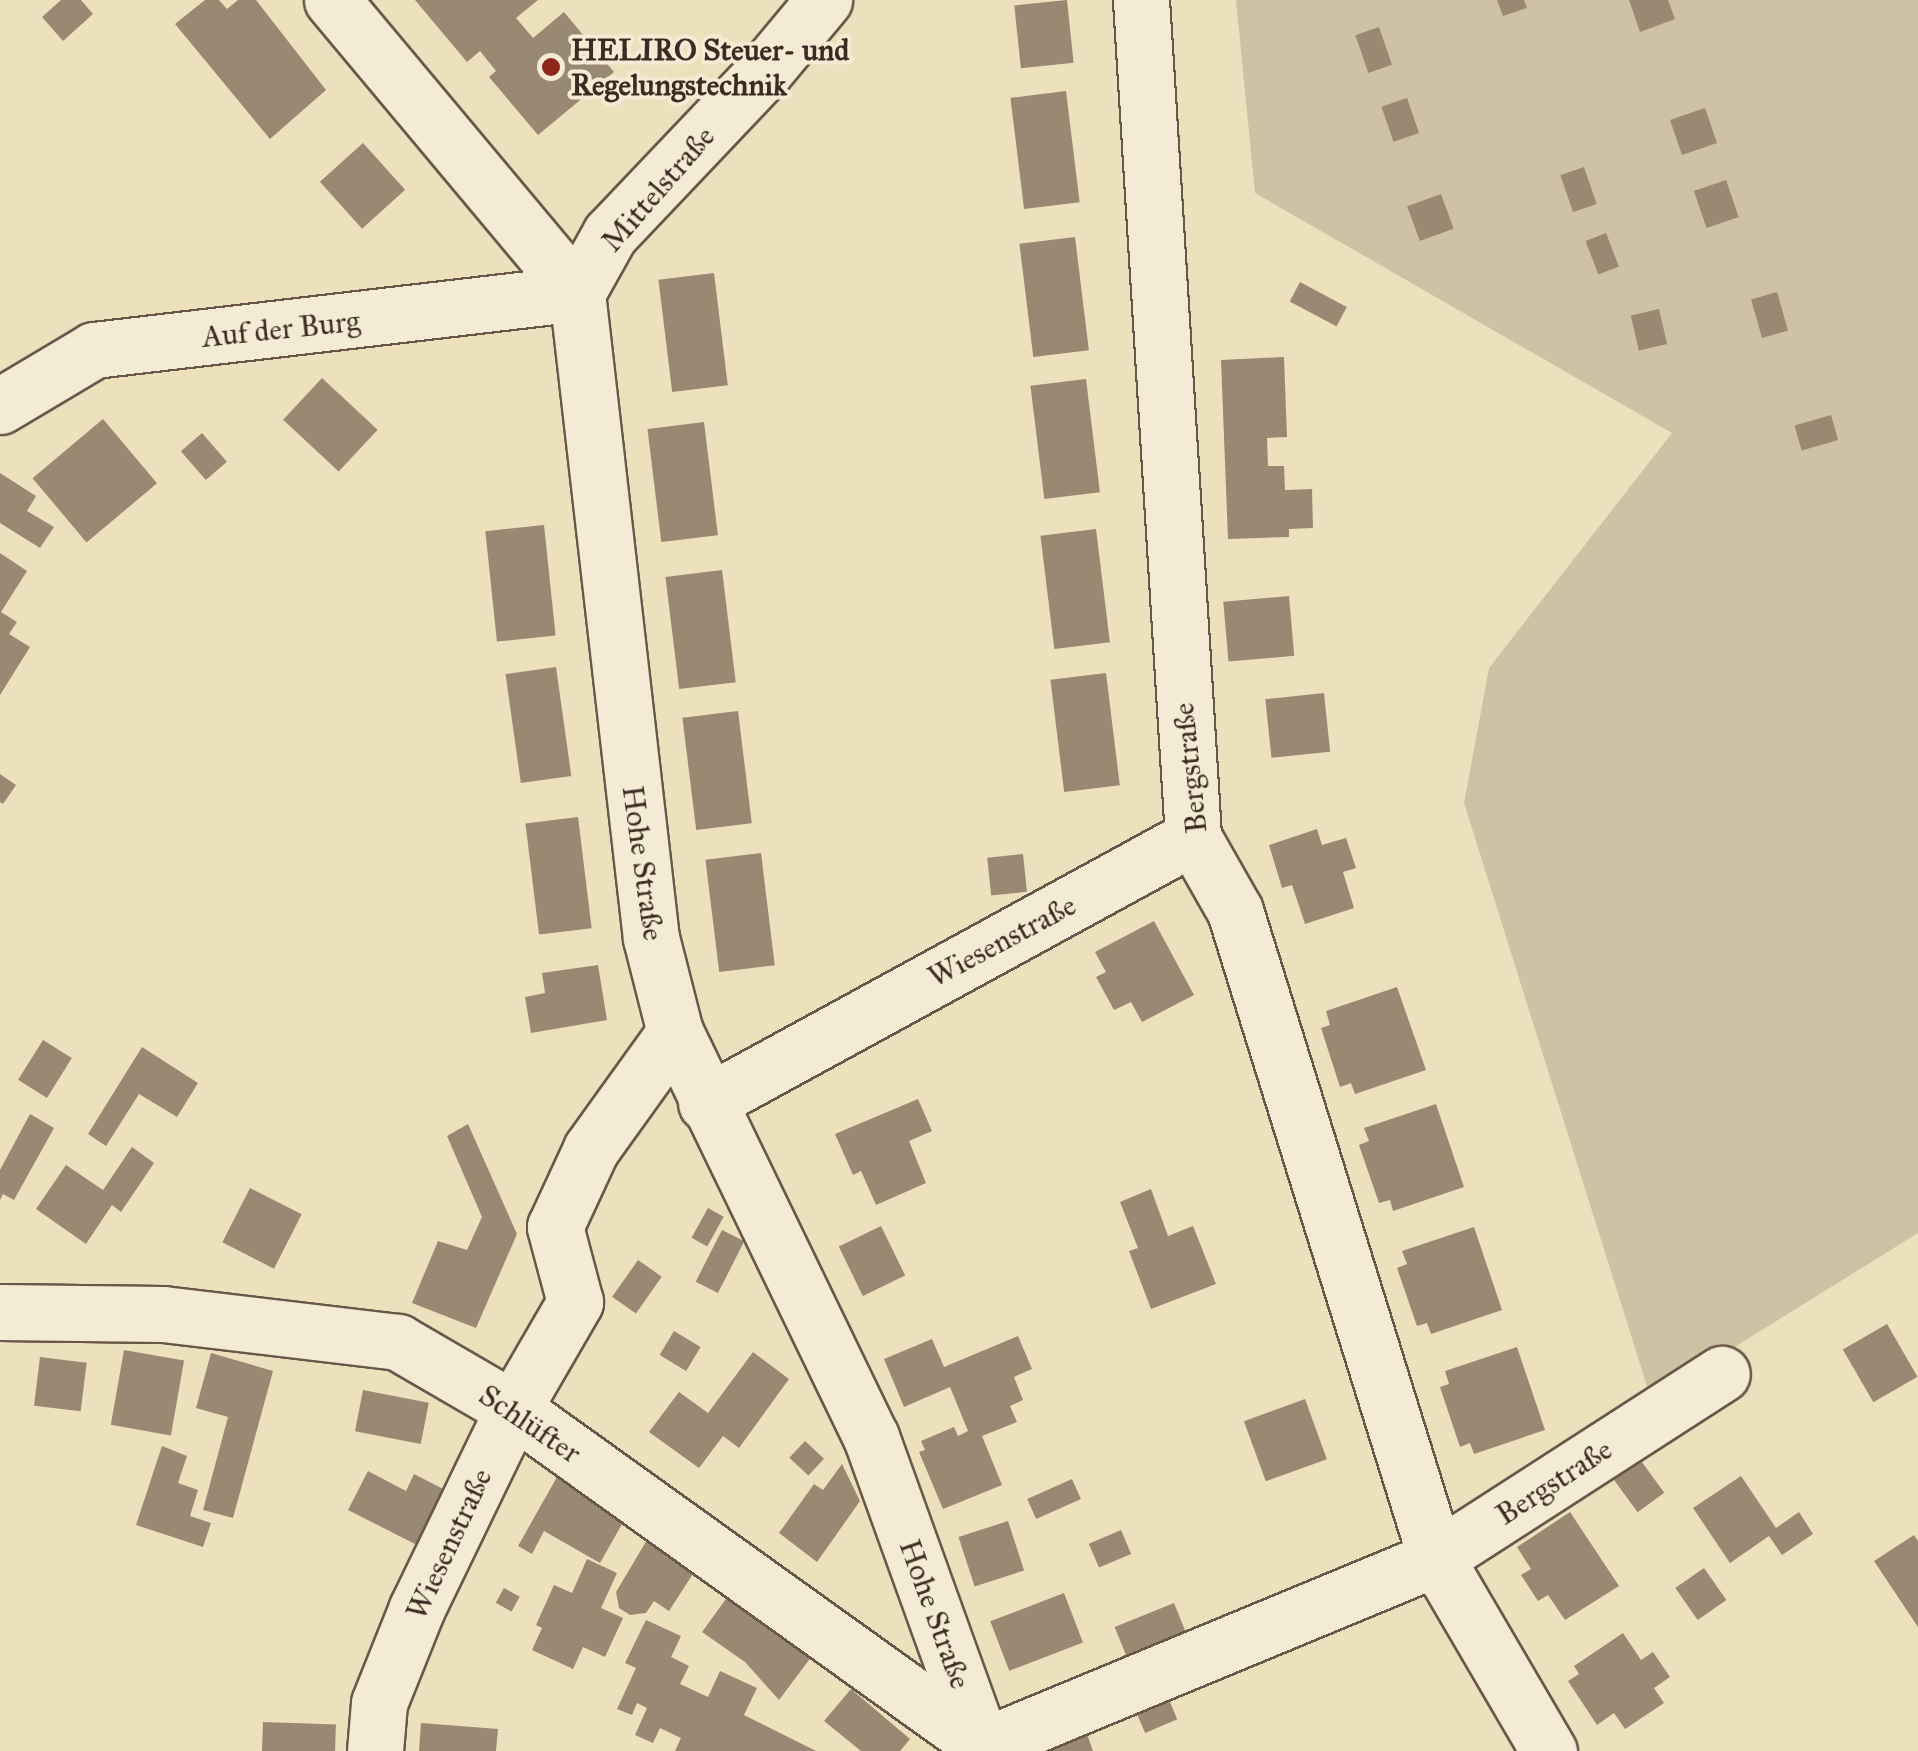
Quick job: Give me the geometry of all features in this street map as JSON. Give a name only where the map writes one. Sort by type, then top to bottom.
[{"type":"street","points":[[332,0],[577,293]]},
{"type":"street","name":"Bergstraße","points":[[1141,0],[1193,837],[1236,911],[1436,1558],[1549,1751]]},
{"type":"street","name":"Mittelstraße","points":[[577,293],[610,234],[812,5]]},
{"type":"street","name":"Auf der Burg","points":[[0,406],[94,350],[577,293]]},
{"type":"street","name":"Hohe Straße","points":[[577,293],[651,938],[675,1032],[706,1103],[871,1437],[983,1749]]},
{"type":"street","name":"Wiesenstraße","points":[[706,1103],[1193,837]]},
{"type":"street","name":"Wiesenstraße","points":[[375,1751],[379,1703],[417,1608],[512,1409],[575,1302],[555,1228],[591,1149],[675,1032]]},
{"type":"street","name":"Schlüfter","points":[[0,1312],[163,1314],[398,1342],[512,1409],[983,1749]]},
{"type":"street","name":"Bergstraße","points":[[1436,1558],[1722,1374]]},
{"type":"street","points":[[983,1749],[1436,1558]]},
{"type":"shaded area","points":[[1236,0],[1918,0],[1918,1233],[1651,1399],[1464,803],[1489,668],[1672,433],[1255,193]]},
{"type":"building","points":[[61,0],[81,0],[93,14],[63,41],[42,17]]},
{"type":"building","points":[[205,0],[219,0],[227,9],[238,0],[256,0],[326,90],[270,139],[175,24]]},
{"type":"building","name":"HELIRO Steuer- und Regelungstechnik","points":[[415,0],[538,0],[516,18],[533,38],[564,12],[614,72],[538,135],[489,77],[496,71],[480,51],[467,62]]},
{"type":"building","points":[[1067,0],[1074,63],[1021,68],[1014,6]]},
{"type":"building","points":[[1497,0],[1524,0],[1527,8],[1503,16]]},
{"type":"building","points":[[1629,0],[1668,0],[1675,19],[1640,32]]},
{"type":"building","points":[[1379,27],[1392,65],[1368,73],[1355,35]]},
{"type":"building","points":[[1066,91],[1080,202],[1024,209],[1010,98]]},
{"type":"building","points":[[1407,98],[1419,133],[1394,142],[1381,107]]},
{"type":"building","points":[[1705,108],[1717,143],[1682,155],[1670,120]]},
{"type":"building","points":[[363,143],[405,190],[362,229],[320,182]]},
{"type":"building","points":[[1584,167],[1597,204],[1573,212],[1560,175]]},
{"type":"building","points":[[1726,180],[1739,217],[1707,228],[1694,191]]},
{"type":"building","points":[[1441,194],[1454,229],[1420,241],[1407,206]]},
{"type":"building","points":[[1606,233],[1619,267],[1598,274],[1585,241]]},
{"type":"building","points":[[1075,237],[1089,350],[1033,357],[1019,244]]},
{"type":"building","points":[[714,273],[728,385],[672,392],[658,280]]},
{"type":"building","points":[[1300,282],[1347,307],[1336,326],[1290,301]]},
{"type":"building","points":[[1777,292],[1788,330],[1762,338],[1751,299]]},
{"type":"building","points":[[1659,309],[1667,344],[1639,351],[1631,316]]},
{"type":"building","points":[[1284,357],[1287,437],[1267,438],[1268,466],[1284,466],[1285,490],[1312,489],[1313,528],[1289,529],[1289,537],[1228,539],[1221,360]]},
{"type":"building","points":[[322,378],[378,430],[339,472],[283,420]]},
{"type":"building","points":[[1086,379],[1100,492],[1044,499],[1030,386]]},
{"type":"building","points":[[1831,415],[1838,440],[1802,450],[1794,425]]},
{"type":"building","points":[[103,419],[157,483],[87,542],[33,478]]},
{"type":"building","points":[[704,422],[718,535],[661,542],[647,429]]},
{"type":"building","points":[[202,433],[227,462],[206,480],[181,451]]},
{"type":"building","points":[[0,473],[36,496],[27,511],[54,527],[40,548],[0,523]]},
{"type":"building","points":[[544,525],[556,635],[497,642],[485,531]]},
{"type":"building","points":[[1096,529],[1110,642],[1054,649],[1040,536]]},
{"type":"building","points":[[0,553],[27,571],[1,612],[17,622],[9,634],[30,647],[0,695]]},
{"type":"building","points":[[722,570],[736,682],[679,689],[665,577]]},
{"type":"building","points":[[1289,596],[1294,656],[1228,662],[1223,602]]},
{"type":"building","points":[[556,667],[571,776],[521,783],[505,674]]},
{"type":"building","points":[[1106,673],[1120,785],[1064,792],[1050,680]]},
{"type":"building","points":[[1324,693],[1330,752],[1271,758],[1265,699]]},
{"type":"building","points":[[738,711],[752,823],[696,830],[682,718]]},
{"type":"building","points":[[0,774],[16,785],[3,804],[0,802]]},
{"type":"building","points":[[578,817],[592,928],[539,935],[525,823]]},
{"type":"building","points":[[1317,829],[1322,845],[1346,838],[1356,868],[1343,872],[1354,908],[1305,924],[1292,885],[1282,888],[1269,845]]},
{"type":"building","points":[[761,853],[775,965],[719,972],[705,860]]},
{"type":"building","points":[[1023,854],[1027,892],[991,896],[987,858]]},
{"type":"building","points":[[1154,921],[1194,995],[1142,1022],[1131,1002],[1114,1010],[1096,977],[1106,972],[1095,952]]},
{"type":"building","points":[[598,965],[607,1020],[531,1033],[525,997],[545,993],[542,973]]},
{"type":"building","points":[[1397,987],[1426,1070],[1355,1094],[1351,1083],[1340,1087],[1321,1028],[1330,1025],[1326,1011]]},
{"type":"building","points":[[43,1040],[72,1058],[47,1098],[18,1080]]},
{"type":"building","points":[[142,1047],[198,1083],[177,1117],[139,1094],[106,1146],[88,1134]]},
{"type":"building","points":[[918,1099],[932,1131],[909,1141],[926,1183],[876,1205],[861,1171],[853,1175],[835,1134]]},
{"type":"building","points":[[1436,1104],[1464,1187],[1393,1211],[1390,1200],[1379,1203],[1359,1145],[1369,1141],[1364,1128]]},
{"type":"building","points":[[30,1114],[54,1128],[14,1200],[3,1194],[0,1200],[0,1170]]},
{"type":"building","points":[[468,1124],[517,1234],[476,1328],[412,1303],[438,1241],[467,1250],[482,1217],[447,1136]]},
{"type":"building","points":[[132,1147],[154,1163],[121,1212],[112,1205],[86,1244],[36,1209],[66,1165],[103,1190]]},
{"type":"building","points":[[250,1188],[302,1214],[274,1269],[222,1242]]},
{"type":"building","points":[[1151,1189],[1168,1236],[1193,1226],[1216,1284],[1151,1309],[1129,1251],[1138,1248],[1120,1202]]},
{"type":"building","points":[[708,1208],[724,1217],[707,1246],[692,1238]]},
{"type":"building","points":[[881,1226],[905,1275],[863,1296],[839,1247]]},
{"type":"building","points":[[1474,1227],[1502,1310],[1431,1334],[1427,1323],[1417,1326],[1397,1268],[1407,1264],[1402,1251]]},
{"type":"building","points":[[722,1230],[744,1241],[718,1293],[696,1282]]},
{"type":"building","points":[[638,1260],[662,1277],[636,1313],[612,1297]]},
{"type":"building","points":[[1887,1324],[1918,1377],[1873,1402],[1843,1350]]},
{"type":"building","points":[[674,1331],[701,1347],[686,1371],[660,1355]]},
{"type":"building","points":[[1018,1336],[1032,1369],[1014,1377],[1023,1400],[1010,1406],[1017,1422],[982,1436],[1002,1485],[943,1509],[919,1452],[925,1450],[921,1441],[954,1427],[958,1436],[968,1431],[950,1387],[904,1407],[884,1359],[932,1339],[944,1367]]},
{"type":"building","points":[[1517,1347],[1545,1430],[1474,1454],[1470,1443],[1460,1447],[1440,1387],[1449,1384],[1445,1371]]},
{"type":"building","points":[[124,1350],[184,1361],[171,1435],[111,1425]]},
{"type":"building","points":[[753,1352],[789,1379],[739,1448],[723,1436],[699,1468],[649,1432],[679,1392],[708,1413]]},
{"type":"building","points":[[211,1353],[273,1371],[233,1518],[203,1510],[228,1417],[196,1408]]},
{"type":"building","points":[[40,1357],[87,1363],[81,1411],[34,1406]]},
{"type":"building","points":[[363,1390],[429,1403],[421,1444],[355,1431]]},
{"type":"building","points":[[1305,1399],[1327,1459],[1266,1481],[1244,1421]]},
{"type":"building","points":[[805,1441],[824,1459],[808,1476],[789,1458]]},
{"type":"building","points":[[162,1446],[187,1456],[178,1483],[198,1490],[190,1516],[211,1523],[203,1547],[136,1525]]},
{"type":"building","points":[[1639,1458],[1664,1493],[1638,1512],[1612,1477]]},
{"type":"building","points":[[842,1464],[860,1501],[817,1562],[779,1533],[814,1484],[823,1490]]},
{"type":"building","points":[[368,1471],[406,1491],[414,1474],[447,1491],[419,1546],[348,1510]]},
{"type":"building","points":[[1741,1476],[1776,1528],[1799,1512],[1813,1534],[1782,1555],[1769,1536],[1730,1563],[1693,1508]]},
{"type":"building","points":[[557,1477],[626,1517],[600,1563],[544,1531],[532,1554],[518,1546]]},
{"type":"building","points":[[1072,1479],[1081,1499],[1036,1519],[1027,1499]]},
{"type":"building","points":[[1570,1512],[1619,1586],[1565,1620],[1548,1595],[1538,1601],[1521,1575],[1531,1569],[1517,1547]]},
{"type":"building","points":[[1008,1521],[1024,1570],[975,1587],[959,1537]]},
{"type":"building","points":[[1121,1530],[1131,1554],[1099,1568],[1089,1544]]},
{"type":"building","points":[[650,1535],[698,1566],[669,1611],[654,1601],[646,1613],[630,1615],[619,1608],[616,1592]]},
{"type":"building","points":[[1914,1535],[1918,1541],[1918,1627],[1874,1561]]},
{"type":"building","points":[[587,1559],[617,1573],[601,1608],[623,1618],[605,1657],[583,1647],[573,1669],[532,1650],[542,1628],[536,1625],[554,1585],[572,1593]]},
{"type":"building","points":[[1704,1568],[1726,1600],[1698,1620],[1675,1588]]},
{"type":"building","points":[[504,1588],[520,1597],[512,1612],[496,1603]]},
{"type":"building","points":[[731,1592],[815,1652],[779,1700],[745,1662],[702,1632]]},
{"type":"building","points":[[1064,1593],[1083,1642],[1009,1671],[990,1621]]},
{"type":"building","points":[[1174,1603],[1188,1638],[1129,1662],[1115,1627]]},
{"type":"building","points":[[646,1620],[681,1636],[671,1657],[689,1666],[680,1684],[708,1697],[720,1671],[757,1688],[744,1715],[816,1751],[675,1751],[681,1738],[660,1728],[653,1743],[635,1735],[647,1708],[637,1703],[632,1715],[617,1709],[636,1668],[625,1663]]},
{"type":"building","points":[[1623,1633],[1641,1660],[1653,1652],[1670,1677],[1654,1688],[1664,1703],[1625,1729],[1614,1713],[1597,1725],[1568,1681],[1579,1674],[1574,1666]]},
{"type":"building","points":[[1164,1688],[1177,1719],[1145,1733],[1132,1702]]},
{"type":"building","points":[[851,1689],[910,1739],[900,1751],[861,1751],[824,1721]]},
{"type":"building","points":[[263,1722],[336,1725],[335,1751],[262,1751]]},
{"type":"building","points":[[421,1723],[498,1729],[496,1751],[419,1751]]},
{"type":"building","points":[[1086,1731],[1093,1751],[1036,1751]]},
{"type":"place","name":"HELIRO Steuer- und Regelungstechnik","points":[[551,67]]}]
